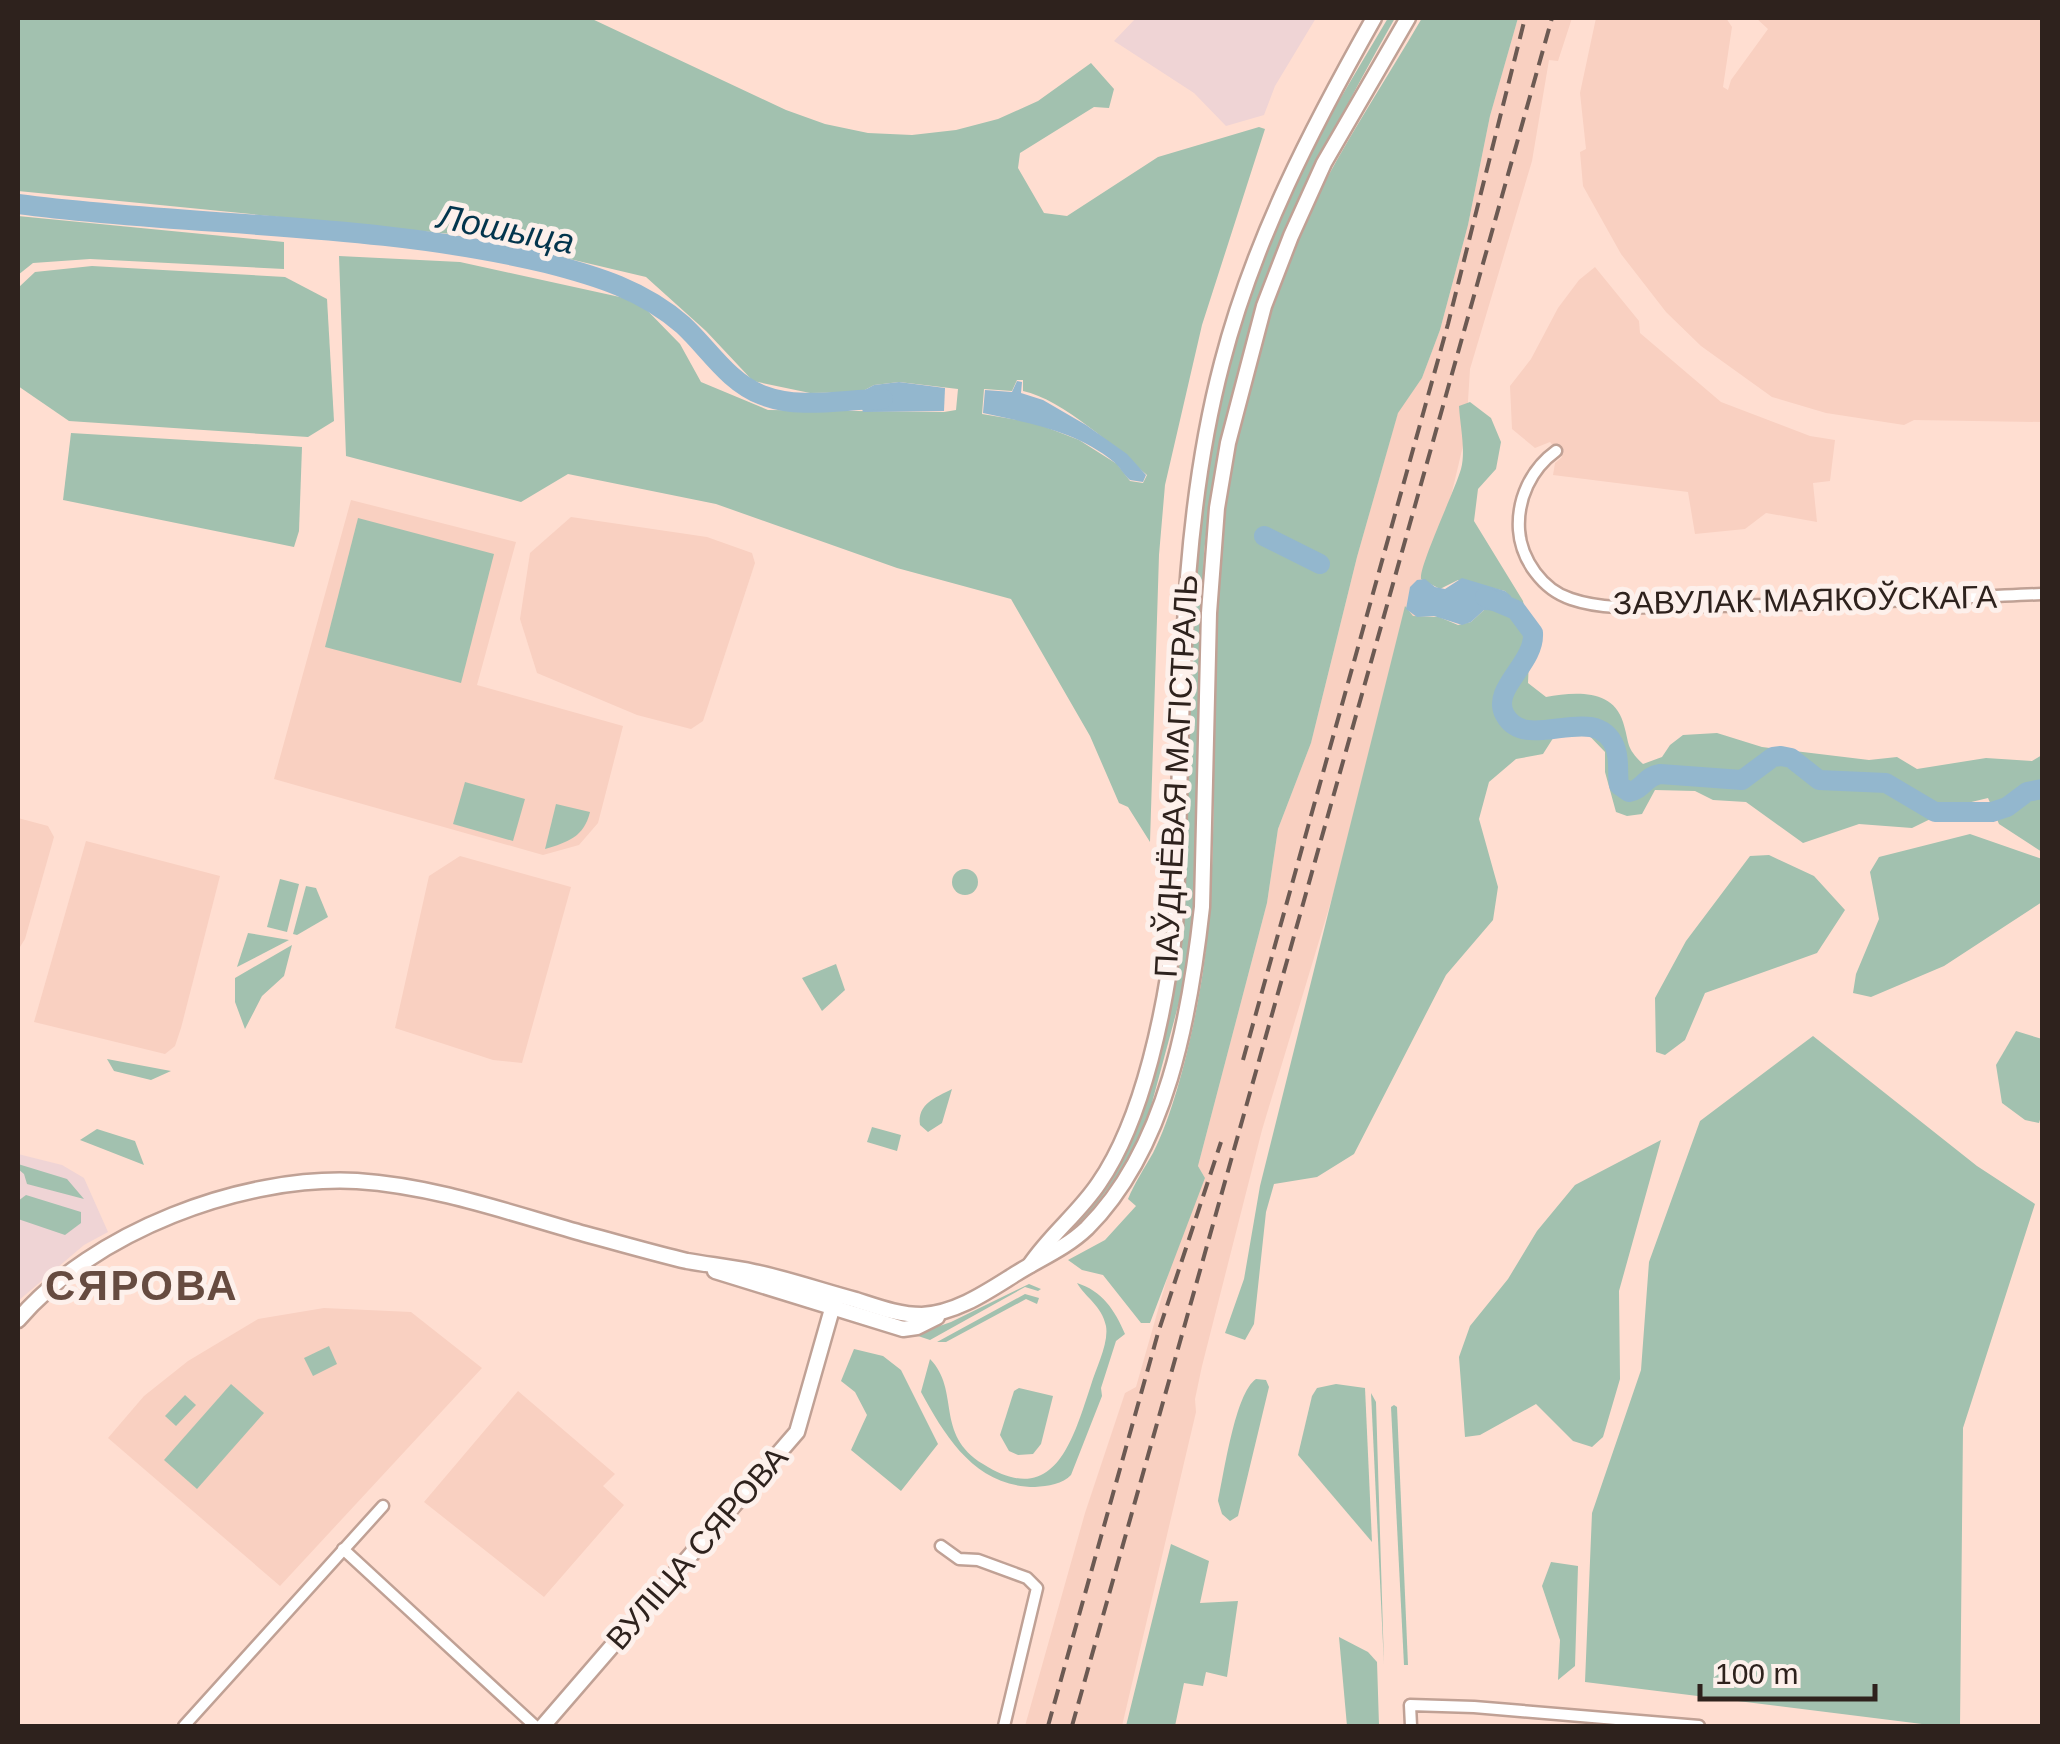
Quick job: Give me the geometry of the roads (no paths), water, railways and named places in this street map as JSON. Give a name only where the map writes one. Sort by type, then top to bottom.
[{"type":"main road","name":"ПАЎДНЁВАЯ МАГІСТРАЛЬ","points":[[1029,1266],[1048,1238],[1099,1183],[1118,1151],[1130,1124],[1152,1045],[1175,927],[1188,562],[1206,436],[1231,331],[1264,236],[1297,159],[1374,18]]},
{"type":"main road","name":"ПАЎДНЁВАЯ МАГІСТРАЛЬ","points":[[1029,1266],[1057,1252],[1086,1228],[1128,1180],[1163,1099],[1196,963],[1202,908],[1210,597],[1216,508],[1228,443],[1264,306],[1291,236],[1324,163],[1408,18]]},
{"type":"main road","points":[[18,1320],[41,1295],[90,1257],[163,1217],[206,1203],[311,1184],[360,1182],[457,1198],[690,1261],[745,1283],[834,1302],[902,1329],[917,1327],[1029,1266]]},
{"type":"main road","name":"ВУЛІЦА СЯРОВА","points":[[543,1726],[796,1432],[834,1302]]},
{"type":"street","name":"ЗАВУЛАК МАЯКОЎСКАГА","points":[[1556,451],[1540,463],[1530,480],[1521,505],[1519,527],[1522,549],[1530,565],[1546,584],[1568,599],[1602,606],[1755,606],[2042,594]]},
{"type":"street","points":[[184,1726],[382,1506]]},
{"type":"street","points":[[941,1546],[959,1559],[978,1560],[1027,1578],[1037,1588],[1004,1726]]},
{"type":"street","points":[[343,1549],[535,1726]]},
{"type":"street","points":[[1411,1726],[1410,1706],[1474,1707],[1699,1726]]},
{"type":"water","points":[[1017,381],[1022,382],[1021,393],[1043,400],[1127,454],[1146,475],[1143,482],[1130,480],[1100,451],[1068,436],[983,413],[985,390],[1012,392]]},
{"type":"water","points":[[899,382],[945,388],[944,411],[863,412],[861,392],[874,385]]},
{"type":"water","points":[[1462,578],[1505,591],[1511,596],[1511,603],[1500,611],[1484,610],[1462,625],[1434,616],[1417,617],[1406,609],[1410,587],[1417,580],[1425,579],[1445,589]]},
{"type":"waterway","name":"Лошыца","points":[[18,204],[350,232],[546,263],[601,279],[652,302],[683,325],[739,382],[762,395],[807,403],[883,399]]},
{"type":"waterway","name":"Лошыца","points":[[1264,536],[1320,564]]},
{"type":"waterway","name":"Лошыца","points":[[1485,597],[1516,610],[1533,633],[1527,655],[1503,696],[1505,715],[1515,726],[1529,730],[1577,726],[1605,733],[1617,752],[1619,785],[1629,792],[1660,774],[1742,780],[1773,757],[1781,756],[1791,758],[1819,780],[1886,783],[1935,812],[1992,812],[2007,807],[2027,792],[2042,789]]},
{"type":"railway","points":[[1243,1060],[1448,324],[1525,18]]},
{"type":"railway","points":[[1072,1726],[1552,18]]},
{"type":"railway","points":[[1048,1726],[1158,1333],[1221,1142]]},
{"type":"district","name":"СЯРОВА","points":[[142,1285]]}]
